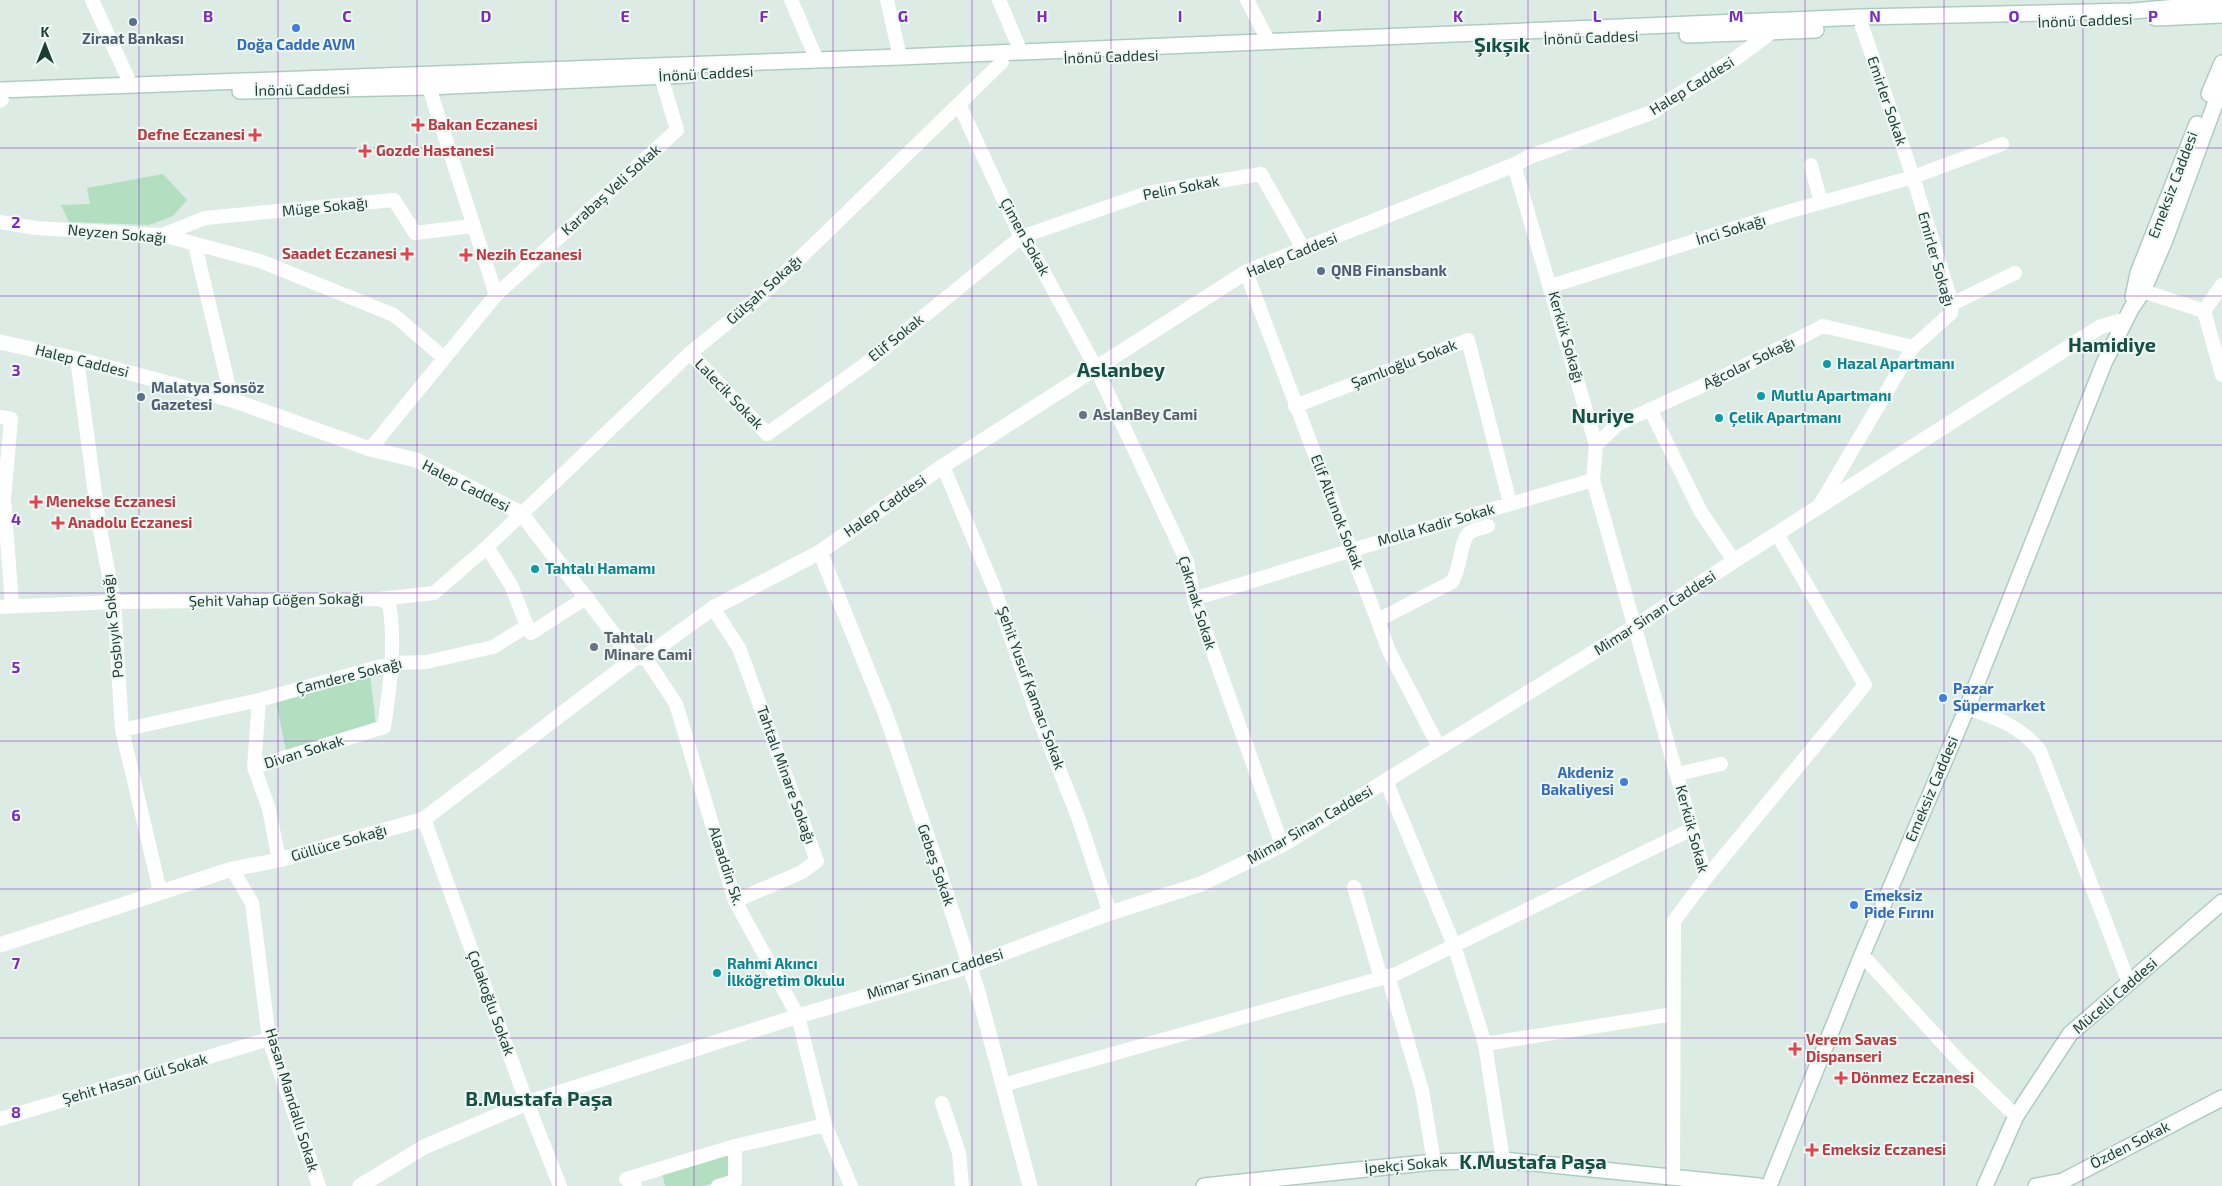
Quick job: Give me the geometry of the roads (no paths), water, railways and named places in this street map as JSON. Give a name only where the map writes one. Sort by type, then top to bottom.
[{"type":"main road","name":"İnönü Caddesi","points":[[1,97],[131,85],[900,57],[1861,17],[2133,11],[2220,14]]},
{"type":"main road","name":"İnönü Caddesi","points":[[1,97],[429,87],[1589,38],[1770,33],[1862,26],[2134,20],[2220,14]]},
{"type":"main road","name":"Halep Caddesi","points":[[0,342],[77,359],[232,400],[370,449],[416,460],[521,513],[587,596],[619,641],[640,657],[713,608],[820,552],[943,466],[1246,272],[1514,166],[1529,157],[1650,113],[1735,60],[1786,21]]},
{"type":"main road","name":"Emeksiz Caddesi","points":[[2128,315],[2138,273],[2222,63]]},
{"type":"main road","name":"Emeksiz Caddesi","points":[[2143,291],[2165,240],[2222,85]]},
{"type":"main road","name":"Emeksiz Caddesi","points":[[1769,1186],[1862,955],[1967,708],[2104,363],[2128,315],[2160,268],[2222,108]]},
{"type":"main road","name":"Mimar Sinan Caddesi","points":[[360,1186],[424,1147],[527,1103],[798,1016],[970,966],[1110,913],[1201,884],[1282,845],[1636,626],[1734,560],[2100,327],[2128,315]]},
{"type":"main road","name":"Gebeş Sokak","points":[[820,552],[886,715],[970,966],[1030,1186]]},
{"type":"main road","name":"Güllüce Sokağı","points":[[0,945],[160,891],[232,869],[280,860],[424,820],[640,657]]},
{"type":"main road","name":"Mücelli Caddesi","points":[[1985,1186],[2016,1116],[2070,1034],[2220,909]]},
{"type":"main road","name":"Özden Sokak","points":[[2036,1186],[2064,1183],[2222,1098]]},
{"type":"main road","name":"İpekçi Sokak","points":[[1204,1186],[1434,1162],[1503,1160],[1758,1186]]},
{"type":"street","points":[[92,0],[131,85]]},
{"type":"street","points":[[791,0],[817,60]]},
{"type":"street","points":[[887,0],[900,57]]},
{"type":"street","points":[[999,0],[1021,52]]},
{"type":"street","points":[[1247,0],[1269,42]]},
{"type":"street","name":"Emirler Sokak","points":[[1862,26],[1912,177]]},
{"type":"street","name":"Gülşah Sokağı","points":[[521,513],[690,353],[763,294],[1002,62]]},
{"type":"street","name":"Karabaş Veli Sokak","points":[[370,449],[496,295],[677,130],[662,76]]},
{"type":"street","points":[[429,87],[472,226],[496,295]]},
{"type":"street","name":"Çimen Sokak","points":[[959,104],[1021,237],[1035,256],[1096,368]]},
{"type":"street","name":"İnci Sokağı","points":[[1551,286],[1912,177],[2002,144]]},
{"type":"street","points":[[1811,165],[1821,203]]},
{"type":"street","name":"Kerkük Sokağı","points":[[1514,166],[1551,286],[1596,445],[1593,480],[1636,626]]},
{"type":"street","name":"Pelin Sokak","points":[[1021,237],[1147,193],[1260,174],[1304,250]]},
{"type":"street","name":"Emirler Sokağı","points":[[1818,508],[1912,347],[1951,313],[1952,304],[1912,177]]},
{"type":"street","name":"Müge Sokağı","points":[[162,235],[205,218],[394,200],[415,233],[472,226]]},
{"type":"street","name":"Neyzen Sokağı","points":[[0,222],[35,228],[162,235],[260,261],[394,315],[444,358]]},
{"type":"street","name":"Elif Sokak","points":[[767,434],[862,366],[1021,237]]},
{"type":"street","points":[[195,245],[232,400]]},
{"type":"street","name":"Elif Altunok Sokak","points":[[1246,272],[1389,651],[1439,747]]},
{"type":"street","points":[[1952,304],[2015,273]]},
{"type":"street","points":[[2204,311],[2222,285]]},
{"type":"street","points":[[2143,291],[2204,311]]},
{"type":"street","points":[[2204,311],[2222,375]]},
{"type":"street","name":"Ağcolar Sokağı","points":[[1596,445],[1618,424],[1728,374],[1823,326],[1912,347]]},
{"type":"street","name":"Şamlıoğlu Sokak","points":[[1295,406],[1468,340],[1510,503]]},
{"type":"street","name":"Lalecik Sokak","points":[[690,353],[767,434]]},
{"type":"street","name":"Posbıyık Sokağı","points":[[77,359],[99,524],[114,602],[122,730],[160,891]]},
{"type":"street","name":"Çakmak Sokak","points":[[1096,368],[1186,562],[1194,599],[1282,845]]},
{"type":"street","points":[[1650,409],[1697,504],[1734,560]]},
{"type":"street","points":[[0,417],[11,419],[4,499],[6,606]]},
{"type":"street","name":"Şehit Yusuf Kamacı Sokak","points":[[943,466],[994,588],[1037,714],[1078,817],[1110,913]]},
{"type":"street","name":"Molla Kadir Sokak","points":[[1194,599],[1352,550],[1593,480]]},
{"type":"street","name":"Şehit Vahap Göğen Sokağı","points":[[6,606],[114,602],[379,599],[434,593],[487,547],[521,513]]},
{"type":"street","points":[[1378,620],[1452,582],[1458,572],[1464,542],[1469,532],[1488,526]]},
{"type":"street","points":[[1706,878],[1865,684],[1777,534]]},
{"type":"street","points":[[487,547],[511,584],[527,626]]},
{"type":"street","name":"Çamdere Sokağı","points":[[122,730],[259,700],[393,663],[426,662],[493,647],[527,626],[531,634],[587,596]]},
{"type":"street","points":[[379,599],[389,603],[393,627],[393,663]]},
{"type":"street","name":"Tahtalı Minare Sokağı","points":[[713,608],[739,648],[817,861],[802,872],[735,902]]},
{"type":"street","name":"Kerkük Sokak","points":[[1636,626],[1706,878],[1674,921],[1672,1014],[1673,1177]]},
{"type":"street","name":"Alaaddin Sk.","points":[[640,657],[676,704],[735,902],[798,1016],[825,1125],[851,1186]]},
{"type":"street","name":"Divan Sokak","points":[[280,860],[270,809],[254,768],[384,727],[393,663]]},
{"type":"street","points":[[254,768],[259,700]]},
{"type":"street","points":[[1967,708],[1999,718],[2030,738],[2040,751],[2130,983]]},
{"type":"street","points":[[1678,774],[1721,764]]},
{"type":"street","points":[[1386,781],[1454,945],[1485,1044],[1503,1160]]},
{"type":"street","name":"Çolakoğlu Sokak","points":[[424,820],[527,1103],[560,1186]]},
{"type":"street","points":[[1003,1085],[1384,977],[1692,829]]},
{"type":"street","name":"Hasan Mandallı Sokak","points":[[232,869],[252,903],[270,1039],[319,1186]]},
{"type":"street","points":[[1354,887],[1422,1090],[1434,1162]]},
{"type":"street","points":[[1862,955],[1961,1063],[2016,1116]]},
{"type":"street","points":[[1485,1044],[1672,1014]]},
{"type":"street","name":"Şehit Hasan Gül Sokak","points":[[0,1119],[270,1039]]},
{"type":"street","points":[[942,1103],[959,1152],[962,1186]]},
{"type":"street","points":[[635,1186],[626,1179],[734,1146],[825,1125]]},
{"type":"street","points":[[718,1186],[734,1180],[734,1146]]},
{"type":"place","name":"Ziraat Bankası","points":[[133,22]]},
{"type":"place","name":"Doğa Cadde AVM","points":[[296,28]]},
{"type":"place","name":"Bakan Eczanesi","points":[[418,125]]},
{"type":"place","name":"Defne Eczanesi","points":[[255,135]]},
{"type":"place","name":"Gozde Hastanesi","points":[[365,151]]},
{"type":"place","name":"Saadet Eczanesi","points":[[407,254]]},
{"type":"place","name":"Nezih Eczanesi","points":[[466,255]]},
{"type":"place","name":"QNB Finansbank","points":[[1321,271]]},
{"type":"place","name":"Hazal Apartmanı","points":[[1827,364]]},
{"type":"place","name":"Mutlu Apartmanı","points":[[1761,396]]},
{"type":"place","name":"Malatya Sonsöz Gazetesi","points":[[141,397]]},
{"type":"place","name":"AslanBey Cami","points":[[1083,415]]},
{"type":"place","name":"Çelik Apartmanı","points":[[1719,418]]},
{"type":"place","name":"Menekse Eczanesi","points":[[36,502]]},
{"type":"place","name":"Anadolu Eczanesi","points":[[58,523]]},
{"type":"place","name":"Tahtalı Hamamı","points":[[535,569]]},
{"type":"place","name":"Tahtalı Minare Cami","points":[[594,647]]},
{"type":"place","name":"Pazar Süpermarket","points":[[1943,698]]},
{"type":"place","name":"Akdeniz Bakaliyesi","points":[[1624,782]]},
{"type":"place","name":"Emeksiz Pide Fırını","points":[[1854,905]]},
{"type":"place","name":"Rahmi Akıncı İlköğretim Okulu","points":[[717,973]]},
{"type":"place","name":"Verem Savas Dispanseri","points":[[1795,1049]]},
{"type":"place","name":"Dönmez Eczanesi","points":[[1841,1078]]},
{"type":"place","name":"Emeksiz Eczanesi","points":[[1812,1150]]},
{"type":"district","name":"Şıkşık","points":[[1502,45]]},
{"type":"district","name":"Hamidiye","points":[[2112,345]]},
{"type":"district","name":"Aslanbey","points":[[1121,370]]},
{"type":"district","name":"Nuriye","points":[[1603,416]]},
{"type":"district","name":"B.Mustafa Paşa","points":[[539,1099]]},
{"type":"district","name":"K.Mustafa Paşa","points":[[1533,1162]]}]
